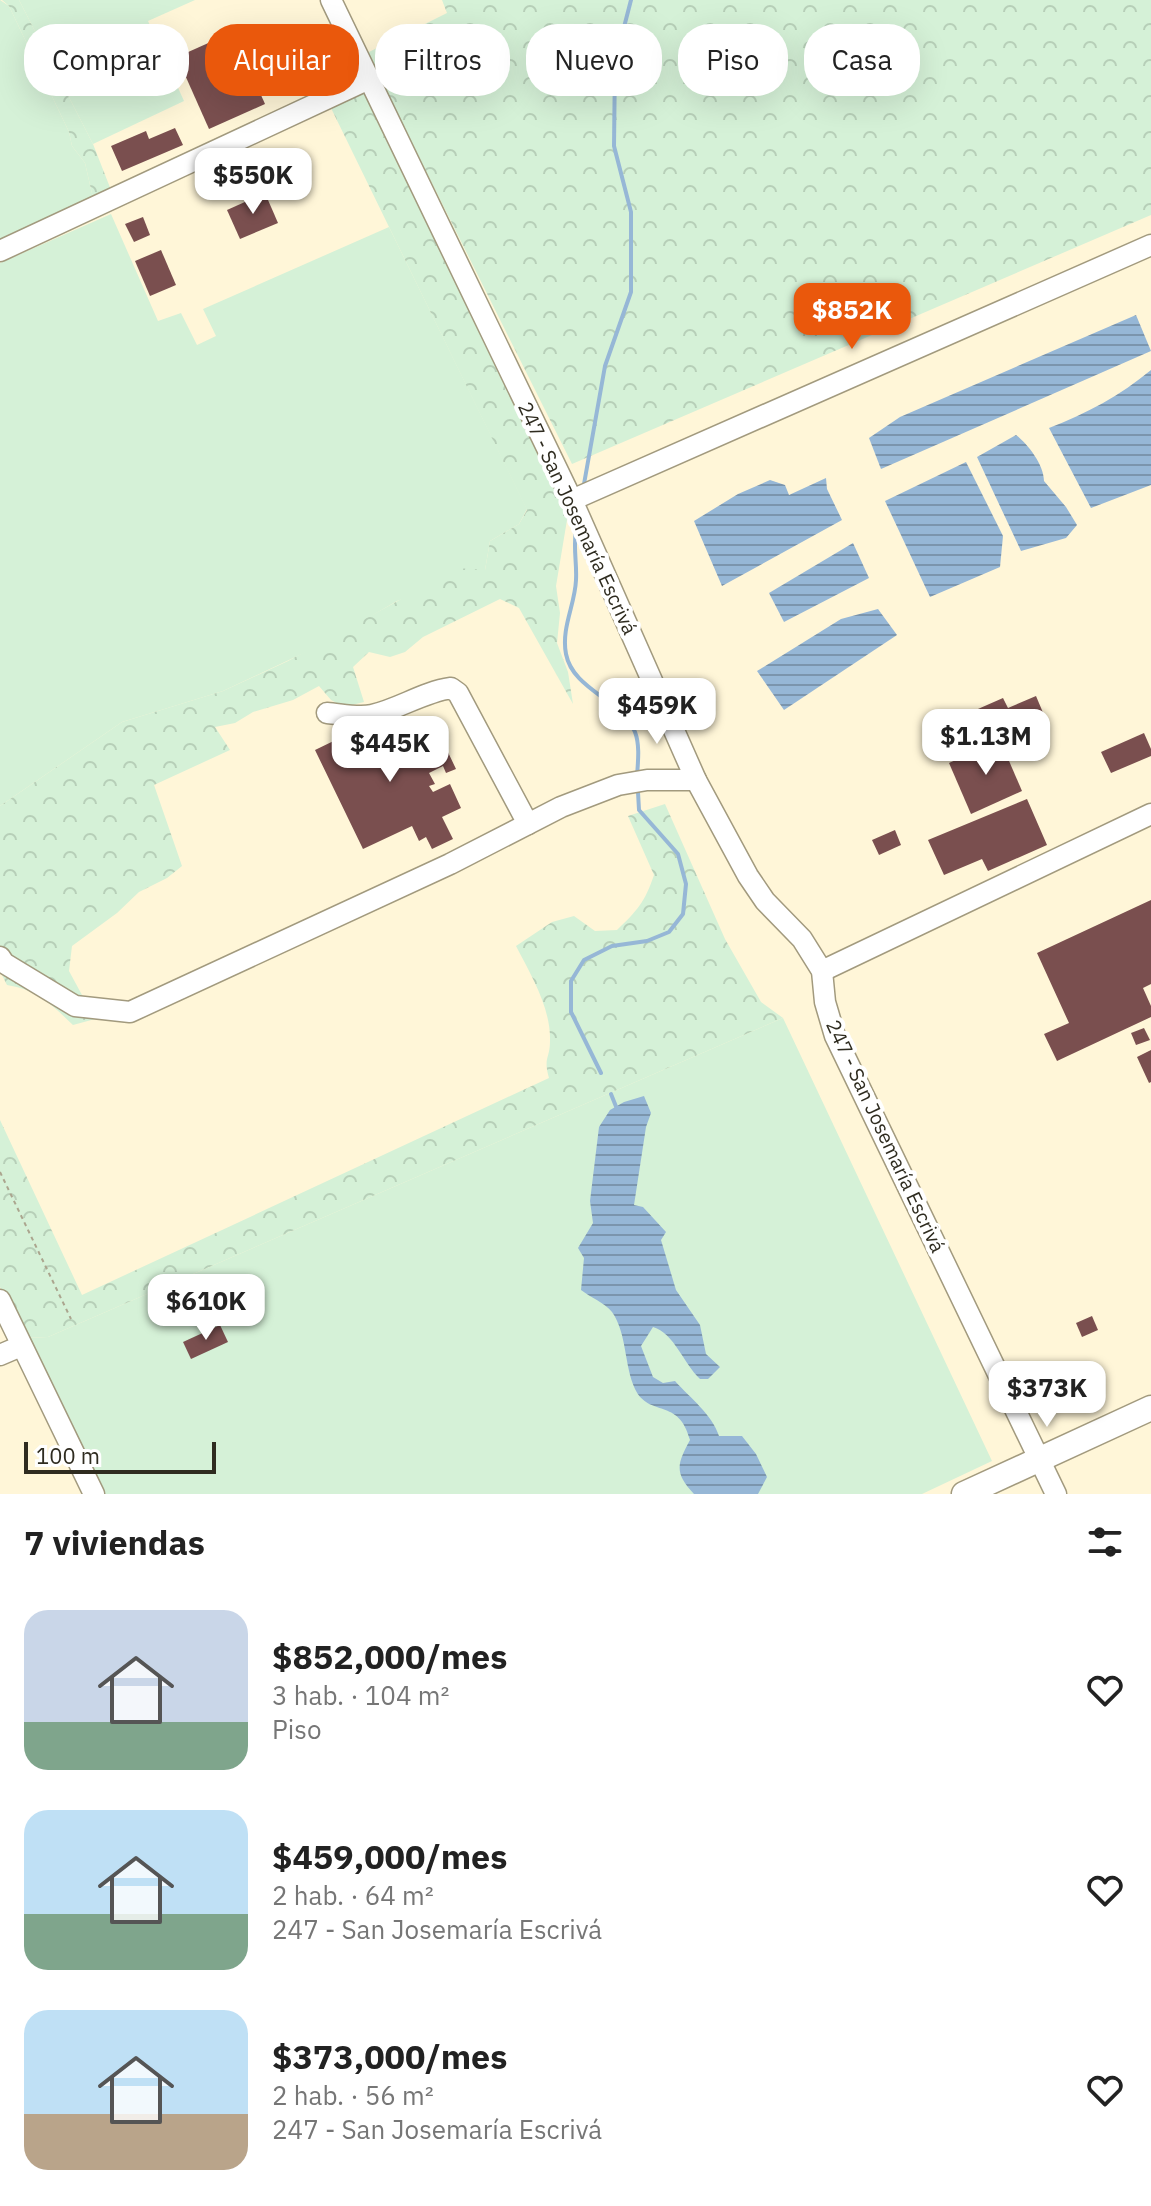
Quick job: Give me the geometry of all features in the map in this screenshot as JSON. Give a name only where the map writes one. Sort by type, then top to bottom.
[{"type":"main road","points":[[964,1494],[1151,1408]]},
{"type":"street","name":"247 - San Josemaría Escrivá","points":[[331,0],[572,500],[696,780],[748,876],[765,901],[802,939],[822,971],[825,1002],[835,1036],[1056,1494]]},
{"type":"street","points":[[0,251],[369,79]]},
{"type":"street","points":[[572,500],[1151,245]]},
{"type":"street","points":[[327,713],[375,715],[434,690],[451,688],[458,693],[528,824]]},
{"type":"street","points":[[0,957],[4,963],[75,1006],[130,1012],[450,864],[528,824],[618,785],[647,780],[696,780]]},
{"type":"street","points":[[822,971],[1151,814]]},
{"type":"street","points":[[0,1300],[94,1494]]},
{"type":"street","points":[[0,1355],[21,1346]]},
{"type":"path","points":[[0,1172],[71,1319]]},
{"type":"green space","points":[[0,0],[9,6],[24,38],[24,96],[52,96],[69,132],[72,146],[85,163],[93,198],[0,240]]},
{"type":"green space","points":[[2,0],[19,0],[31,24],[24,24],[24,38],[9,6]]},
{"type":"green space","points":[[19,0],[195,0],[148,21],[149,24],[31,24]]},
{"type":"green space","points":[[442,0],[1151,0],[1151,215],[572,464],[388,96],[510,96],[510,24],[425,24],[447,13]]},
{"type":"green space","points":[[375,49],[375,69],[367,53]]},
{"type":"green space","points":[[365,92],[569,508],[556,586],[560,613],[557,643],[568,672],[573,704],[519,608],[500,599],[423,637],[405,652],[390,657],[369,652],[353,667],[364,702],[344,707],[331,700],[319,686],[293,700],[253,712],[235,723],[215,727],[230,750],[154,785],[182,866],[167,878],[139,892],[117,913],[72,946],[69,971],[95,1019],[73,1025],[36,994],[7,985],[0,971],[0,806],[122,722],[223,691],[288,661],[458,568],[485,570],[490,541],[519,524],[527,510],[331,108]]},
{"type":"green space","points":[[52,96],[68,96],[93,144],[111,190],[93,198],[85,163],[72,146],[69,132]]},
{"type":"green space","points":[[68,96],[182,96],[184,101],[93,144]]},
{"type":"green space","points":[[111,214],[158,321],[181,313],[197,345],[216,336],[203,309],[389,227],[527,509],[519,524],[490,541],[485,570],[397,601],[323,644],[223,691],[122,722],[0,806],[0,263]]},
{"type":"green space","points":[[665,804],[725,939],[761,1002],[783,1018],[48,1337],[24,1338],[0,1287],[0,1120],[82,1295],[549,1078],[547,1016],[539,992],[516,946],[552,922],[574,916],[595,931],[617,930],[640,906],[654,875],[628,816]]},
{"type":"green space","points":[[783,1018],[992,1461],[922,1494],[105,1494],[24,1338],[48,1337]]},
{"type":"water","points":[[1136,315],[1151,351],[881,469],[869,438],[900,417]]},
{"type":"water","points":[[1151,370],[1151,485],[1091,508],[1049,428],[1103,403]]},
{"type":"water","points":[[1016,435],[1034,455],[1044,481],[1077,525],[1066,538],[1021,551],[977,457]]},
{"type":"water","points":[[966,462],[1003,536],[1000,567],[930,597],[885,501]]},
{"type":"water","points":[[826,478],[827,489],[842,520],[722,586],[694,521],[738,494],[770,480],[785,485],[789,495]]},
{"type":"water","points":[[853,543],[869,578],[784,622],[769,593]]},
{"type":"water","points":[[878,609],[897,635],[784,710],[757,671],[841,619]]},
{"type":"water","points":[[644,1096],[651,1113],[634,1205],[643,1207],[666,1232],[661,1240],[676,1290],[700,1325],[706,1354],[720,1367],[708,1379],[700,1379],[673,1342],[653,1327],[641,1346],[653,1377],[663,1383],[675,1381],[706,1413],[719,1436],[742,1436],[756,1454],[767,1477],[758,1494],[694,1494],[683,1480],[680,1468],[690,1440],[685,1427],[679,1418],[641,1398],[631,1380],[617,1320],[609,1309],[581,1290],[584,1258],[578,1248],[593,1223],[590,1201],[599,1127],[610,1110]]},
{"type":"building","points":[[205,44],[205,96],[261,96],[265,104],[209,129],[189,84],[189,52]]},
{"type":"building","points":[[175,128],[183,145],[122,171],[111,146],[146,131],[149,139]]},
{"type":"building","points":[[265,193],[278,223],[240,239],[227,210]]},
{"type":"building","points":[[143,217],[150,235],[134,242],[125,224]]},
{"type":"building","points":[[161,250],[176,285],[150,296],[135,261]]},
{"type":"building","points":[[1036,696],[1044,715],[975,745],[962,716],[1003,698],[1008,708]]},
{"type":"building","points":[[379,719],[387,735],[392,732],[395,737],[414,727],[423,747],[433,742],[438,752],[446,748],[456,769],[446,773],[443,766],[429,773],[435,784],[429,786],[433,792],[450,784],[461,808],[442,817],[453,839],[432,849],[426,837],[419,841],[412,826],[363,849],[315,750]]},
{"type":"building","points":[[1144,733],[1151,756],[1111,773],[1101,752]]},
{"type":"building","points":[[1000,740],[1022,791],[971,814],[949,763]]},
{"type":"building","points":[[1027,799],[1047,845],[988,871],[982,859],[944,875],[928,840]]},
{"type":"building","points":[[895,830],[901,845],[879,855],[872,840]]},
{"type":"building","points":[[1151,900],[1151,984],[1143,988],[1151,1006],[1151,1017],[1057,1061],[1044,1034],[1069,1023],[1037,953]]},
{"type":"building","points":[[1144,1028],[1150,1040],[1136,1045],[1131,1033]]},
{"type":"building","points":[[1151,1050],[1151,1082],[1149,1083],[1137,1057]]},
{"type":"building","points":[[1092,1316],[1098,1330],[1082,1337],[1076,1323]]},
{"type":"building","points":[[220,1325],[228,1342],[191,1359],[183,1342]]},
{"type":"waterway","points":[[584,484],[605,366],[631,292],[631,212],[614,146],[615,62],[631,0]]},
{"type":"waterway","points":[[576,530],[576,580],[565,635],[566,654],[578,677],[619,711],[635,732],[637,776]]},
{"type":"waterway","points":[[601,1073],[571,1012],[571,981],[584,960],[612,946],[647,941],[669,932],[683,914],[686,884],[678,854],[639,810],[638,792]]},
{"type":"waterway","points":[[611,1094],[617,1109]]}]
